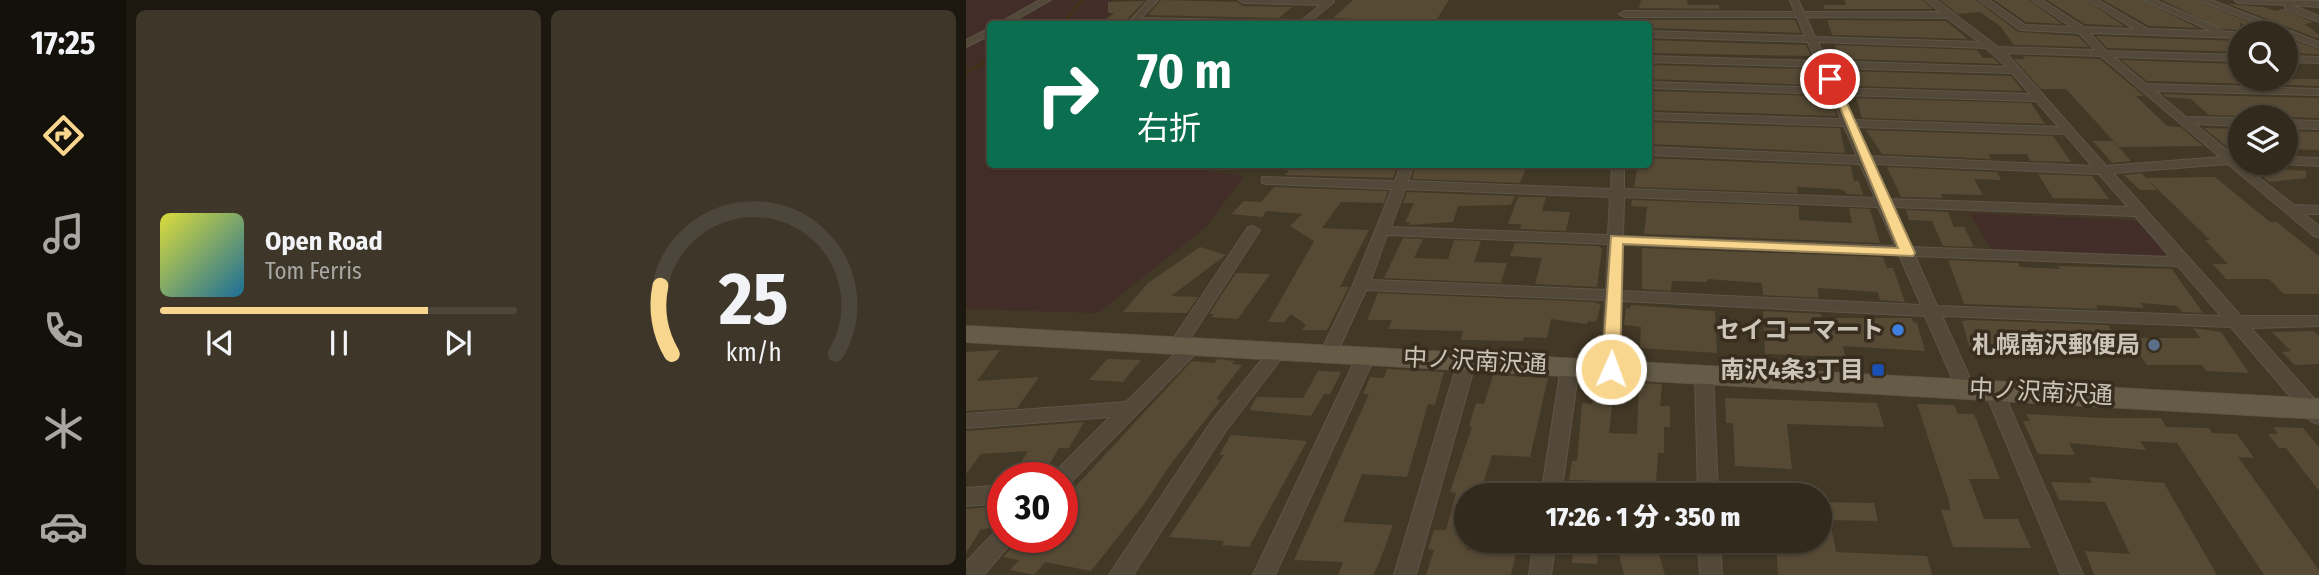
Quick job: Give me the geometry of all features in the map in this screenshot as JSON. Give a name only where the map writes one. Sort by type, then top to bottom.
[{"type":"street","points":[[1008,21],[1047,0]]},
{"type":"street","points":[[1134,21],[1154,0]]},
{"type":"street","points":[[1243,0],[1330,2]]},
{"type":"street","points":[[1626,0],[1623,19],[1950,15]]},
{"type":"street","points":[[1794,0],[1814,40],[1965,387]]},
{"type":"street","points":[[1930,0],[2015,70],[2317,411]]},
{"type":"street","points":[[1983,0],[2023,28],[2228,34]]},
{"type":"street","points":[[2036,0],[2082,30],[2104,54],[2228,154]]},
{"type":"street","points":[[2092,0],[2148,32]]},
{"type":"street","points":[[2148,0],[2225,34]]},
{"type":"street","points":[[2207,1],[2232,0]]},
{"type":"street","points":[[2238,0],[2319,4]]},
{"type":"street","points":[[2207,1],[2252,21]]},
{"type":"street","points":[[2271,1],[2319,19]]},
{"type":"street","points":[[1306,21],[1330,2]]},
{"type":"street","points":[[2298,32],[2319,30]]},
{"type":"street","points":[[966,44],[987,33]]},
{"type":"street","points":[[1652,34],[2228,58]]},
{"type":"street","points":[[2298,39],[2319,45]]},
{"type":"street","points":[[1652,59],[2015,70]]},
{"type":"street","points":[[2298,60],[2319,60]]},
{"type":"street","points":[[2301,60],[2319,73]]},
{"type":"street","points":[[1652,85],[2040,98]]},
{"type":"street","points":[[2144,87],[2319,92]]},
{"type":"street","points":[[1652,116],[2068,131]]},
{"type":"street","points":[[2185,121],[2228,122]]},
{"type":"street","points":[[2298,124],[2319,125]]},
{"type":"street","points":[[1652,150],[2103,170],[2228,160]]},
{"type":"street","points":[[2298,161],[2319,162]]},
{"type":"street","points":[[1329,353],[1361,285],[1406,168]]},
{"type":"street","points":[[1611,369],[1618,168]]},
{"type":"street","points":[[2253,175],[2319,233]]},
{"type":"street","points":[[1268,180],[2140,212]]},
{"type":"street","points":[[2290,209],[2319,210]]},
{"type":"street","points":[[1078,462],[1129,410],[1184,347],[1253,230]]},
{"type":"street","points":[[1383,232],[2183,262]]},
{"type":"street","points":[[1361,285],[1614,294],[1934,312],[2236,322],[2319,321]]},
{"type":"street","name":"中ノ沢南沢通","points":[[967,336],[1096,339],[1184,347],[1993,388],[2317,411]]},
{"type":"street","points":[[1120,575],[1218,427],[1278,351]]},
{"type":"street","points":[[1264,575],[1366,356]]},
{"type":"street","points":[[1405,575],[1467,361]]},
{"type":"street","points":[[1553,483],[1570,366]]},
{"type":"street","points":[[1704,374],[1708,483]]},
{"type":"street","points":[[1993,388],[2072,575]]},
{"type":"street","points":[[966,421],[1129,410]]},
{"type":"street","points":[[966,497],[987,495]]},
{"type":"street","points":[[969,575],[990,553]]},
{"type":"street","points":[[1540,575],[1543,553]]},
{"type":"street","points":[[1709,553],[1710,575]]},
{"type":"shaded area","points":[[966,0],[1111,0],[1120,6],[1102,21],[987,21],[987,168],[1189,168],[1244,176],[1206,227],[1098,313],[966,309]]},
{"type":"shaded area","points":[[1969,213],[2129,220],[2139,223],[2167,253],[2161,257],[1992,250]]},
{"type":"building","points":[[1161,0],[1292,7],[1279,18],[1148,15]]},
{"type":"building","points":[[1353,0],[1449,0],[1436,21],[1333,18]]},
{"type":"building","points":[[1641,0],[1687,0],[1688,5],[1719,5],[1719,9],[1639,8]]},
{"type":"building","points":[[1844,0],[1923,0],[1933,9],[1825,9],[1823,5],[1846,5]]},
{"type":"building","points":[[1940,0],[1976,0],[2018,32],[2078,36],[2089,47],[2014,45],[2000,26],[1980,12],[1958,14]]},
{"type":"building","points":[[1994,0],[2029,0],[2062,24],[2026,22]]},
{"type":"building","points":[[2047,0],[2086,0],[2124,26],[2085,24]]},
{"type":"building","points":[[2103,0],[2142,0],[2198,28],[2149,26]]},
{"type":"building","points":[[2162,0],[2196,0],[2246,21],[2228,21],[2228,29],[2222,29]]},
{"type":"building","points":[[1145,1],[1125,21],[1105,21],[1114,13],[1108,13],[1108,2]]},
{"type":"building","points":[[2228,4],[2264,7],[2275,11],[2282,9],[2313,22],[2305,24],[2319,35],[2319,39],[2298,31],[2298,21],[2272,21]]},
{"type":"building","points":[[1795,20],[1801,33],[1652,28],[1652,21],[1639,21]]},
{"type":"building","points":[[1827,20],[1946,21],[1968,39],[1832,35]]},
{"type":"building","points":[[2096,36],[2228,41],[2228,52],[2107,48]]},
{"type":"building","points":[[1652,40],[1806,45],[1811,56],[1652,53]]},
{"type":"building","points":[[2298,42],[2319,50],[2319,54],[2298,53]]},
{"type":"building","points":[[1835,45],[1977,50],[1983,58],[1993,58],[2000,64],[1844,59],[1842,54],[1838,55]]},
{"type":"building","points":[[2023,56],[2100,59],[2144,96],[2136,96],[2167,126],[2181,127],[2203,146],[2119,147],[2066,89],[2041,89],[2014,59],[2025,59]]},
{"type":"building","points":[[2121,60],[2228,64],[2228,83],[2147,81]]},
{"type":"building","points":[[1652,65],[1810,69],[1812,85],[1652,79]]},
{"type":"building","points":[[1848,71],[2011,76],[2023,91],[1852,86]]},
{"type":"building","points":[[2298,79],[2319,79],[2319,86],[2298,85]]},
{"type":"building","points":[[1652,91],[1822,96],[1825,106],[1833,107],[1837,116],[1652,110]]},
{"type":"building","points":[[2162,94],[2319,98],[2319,118],[2298,117],[2298,105],[2228,105],[2228,116],[2209,115],[2191,99],[2166,97]]},
{"type":"building","points":[[1856,98],[2031,103],[2045,124],[1862,118]]},
{"type":"building","points":[[1652,122],[1840,128],[1845,153],[1652,144]]},
{"type":"building","points":[[2204,128],[2228,129],[2228,147]]},
{"type":"building","points":[[1866,130],[2053,136],[2071,162],[2030,161],[2027,154],[1988,154],[1991,159],[1882,154]]},
{"type":"building","points":[[2298,131],[2319,132],[2319,150],[2298,149]]},
{"type":"building","points":[[2093,141],[2113,141],[2131,161],[2112,163]]},
{"type":"building","points":[[1652,158],[1851,166],[1854,181],[1859,181],[1863,195],[1846,194],[1838,189],[1797,187],[1798,193],[1634,187],[1637,168],[1652,168]]},
{"type":"building","points":[[1887,167],[1997,172],[2001,180],[1974,179],[1983,195],[1901,197]]},
{"type":"building","points":[[1291,168],[1397,168],[1393,178],[1285,175]]},
{"type":"building","points":[[1415,168],[1526,168],[1520,183],[1412,179]]},
{"type":"building","points":[[2298,170],[2306,171],[2306,178],[2269,182],[2261,175],[2298,175]]},
{"type":"building","points":[[2142,173],[2146,178],[2215,177],[2270,222],[2277,222],[2319,256],[2319,294],[2284,294],[2269,279],[2226,279],[2213,264],[2228,264],[2205,240],[2210,240],[2147,179],[2157,190],[2140,190],[2124,175]]},
{"type":"building","points":[[2038,174],[2092,176],[2109,199],[2053,198]]},
{"type":"building","points":[[1274,187],[1388,191],[1384,203],[1341,202],[1322,228],[1369,230],[1340,287],[1349,287],[1327,330],[1302,330],[1306,325],[1291,314],[1284,322],[1268,322],[1314,241],[1290,226],[1302,214],[1267,211],[1262,217],[1231,214],[1244,201],[1261,202]]},
{"type":"building","points":[[1407,192],[1515,196],[1511,205],[1458,206],[1453,222],[1409,225],[1410,222],[1405,222],[1414,203],[1403,203]]},
{"type":"building","points":[[1518,197],[1546,197],[1542,211],[1570,212],[1566,231],[1520,229],[1521,224],[1508,224]]},
{"type":"building","points":[[1632,200],[1799,206],[1799,220],[1852,223],[1849,208],[1870,209],[1880,243],[1644,234],[1647,207],[1631,206]]},
{"type":"building","points":[[1906,210],[1948,212],[1954,227],[1964,227],[1974,247],[1943,246],[1932,221],[1909,220]]},
{"type":"building","points":[[1403,238],[1423,239],[1414,258],[1448,259],[1454,240],[1481,241],[1474,262],[1507,263],[1501,283],[1384,278]]},
{"type":"building","points":[[1515,243],[1598,246],[1602,249],[1597,287],[1535,284],[1542,258],[1510,256]]},
{"type":"building","points":[[1200,247],[1226,255],[1171,296],[1198,297],[1187,313],[1123,312],[1148,283]]},
{"type":"building","points":[[1642,248],[1883,257],[1887,268],[1893,268],[1905,302],[1880,300],[1878,292],[1818,288],[1819,298],[1763,295],[1762,283],[1707,279],[1707,282],[1672,281],[1671,291],[1642,289]]},
{"type":"building","points":[[1948,260],[2018,263],[2020,267],[2060,269],[2058,266],[2172,269],[2203,313],[2182,312],[2177,306],[2141,303],[2144,308],[1964,304]]},
{"type":"building","points":[[1236,273],[1270,274],[1238,319],[1211,317],[1214,314],[1209,314]]},
{"type":"building","points":[[1378,293],[1595,302],[1601,305],[1596,322],[1588,321],[1587,324],[1551,319],[1547,338],[1524,337],[1523,341],[1461,340],[1463,331],[1388,329],[1392,320],[1367,320]]},
{"type":"building","points":[[1631,305],[1715,311],[1717,353],[1640,348],[1641,327],[1624,325],[1626,308],[1630,309]]},
{"type":"building","points":[[1763,311],[1821,314],[1822,318],[1911,318],[1917,323],[1925,351],[1843,346],[1845,357],[1765,354]]},
{"type":"building","points":[[1962,321],[2108,325],[2120,343],[2062,339],[2065,346],[2012,343],[2017,355],[1972,356]]},
{"type":"building","points":[[2193,328],[2221,332],[2249,373],[2206,371],[2202,365],[2147,365],[2128,338],[2200,338]]},
{"type":"building","points":[[2314,331],[2319,336],[2319,364],[2295,365],[2282,352],[2291,351],[2272,332]]},
{"type":"building","points":[[1000,350],[977,381],[1039,377],[1017,408],[966,411],[966,352]]},
{"type":"building","points":[[1107,359],[1141,360],[1123,382],[1089,380]]},
{"type":"building","points":[[1218,359],[1235,361],[1232,364],[1242,365],[1216,399],[1221,400],[1091,571],[1045,562],[1034,575],[1010,570],[1019,560],[1003,557],[1007,553],[1078,553],[1078,484],[1192,361],[1214,363]]},
{"type":"building","points":[[1387,369],[1444,372],[1435,405],[1428,404],[1407,477],[1362,474],[1343,522],[1393,525],[1379,563],[1373,575],[1338,575],[1343,562],[1294,560],[1369,394],[1363,394],[1370,377],[1384,378]]},
{"type":"building","points":[[1318,371],[1341,372],[1330,394],[1324,394],[1311,416],[1249,410],[1257,397],[1303,398]]},
{"type":"building","points":[[1493,375],[1548,378],[1530,457],[1492,455],[1483,483],[1454,483],[1454,493],[1450,492],[1472,427],[1469,426],[1476,403],[1484,404]]},
{"type":"building","points":[[1596,380],[1615,382],[1609,433],[1637,434],[1639,383],[1662,384],[1660,406],[1670,406],[1670,427],[1664,427],[1664,453],[1658,453],[1656,483],[1569,480],[1572,461],[1577,461],[1582,403],[1592,404]]},
{"type":"building","points":[[1725,398],[1877,403],[1884,427],[1787,424],[1792,469],[1735,466],[1733,423],[1726,423]]},
{"type":"building","points":[[1917,404],[1954,405],[1958,414],[1974,414],[2000,479],[1969,479],[1984,519],[2018,519],[2031,548],[1953,547],[1941,510],[1950,510],[1949,501]]},
{"type":"building","points":[[2026,414],[2161,418],[2166,427],[2209,428],[2212,433],[2237,434],[2254,458],[2238,457],[2319,570],[2319,575],[2264,575],[2177,443],[2140,441],[2146,450],[2069,443],[2075,455],[2038,454],[2023,421],[2030,421]]},
{"type":"building","points":[[1084,422],[1069,448],[1059,448],[1051,462],[1021,462],[1028,451],[981,454],[966,474],[966,431]]},
{"type":"building","points":[[2273,427],[2303,428],[2319,447],[2319,491],[2286,448],[2279,448],[2268,434],[2278,434]]},
{"type":"building","points":[[1231,435],[1307,441],[1249,547],[1222,545],[1224,541],[1169,537],[1224,455],[1219,455]]},
{"type":"building","points":[[2089,477],[2164,483],[2217,575],[2094,575],[2085,551],[2130,554],[2105,502],[2059,500],[2051,482],[2092,483]]},
{"type":"building","points":[[1454,500],[1454,553],[1516,553],[1511,575],[1426,575],[1434,550],[1428,549],[1434,530],[1446,530]]},
{"type":"building","points":[[1832,502],[1874,503],[1878,521],[1832,520]]},
{"type":"building","points":[[987,507],[987,528],[981,529],[966,553],[966,509]]},
{"type":"building","points":[[1832,531],[1836,552],[1927,556],[1932,575],[1778,575],[1777,553],[1832,553]]},
{"type":"building","points":[[1573,553],[1598,553],[1597,564],[1572,563]]},
{"type":"building","points":[[1619,553],[1659,553],[1665,575],[1624,575]]},
{"type":"waterway","points":[[1065,21],[1082,0]]},
{"type":"waterway","points":[[966,73],[987,61]]},
{"type":"place","name":"セイコーマート","points":[[1898,330]]},
{"type":"place","name":"札幌南沢郵便局","points":[[2154,345]]},
{"type":"place","name":"南沢4条3丁目","points":[[1878,370]]},
{"type":"route","points":[[1611,369],[1616,239],[1908,253],[1830,79]]}]
